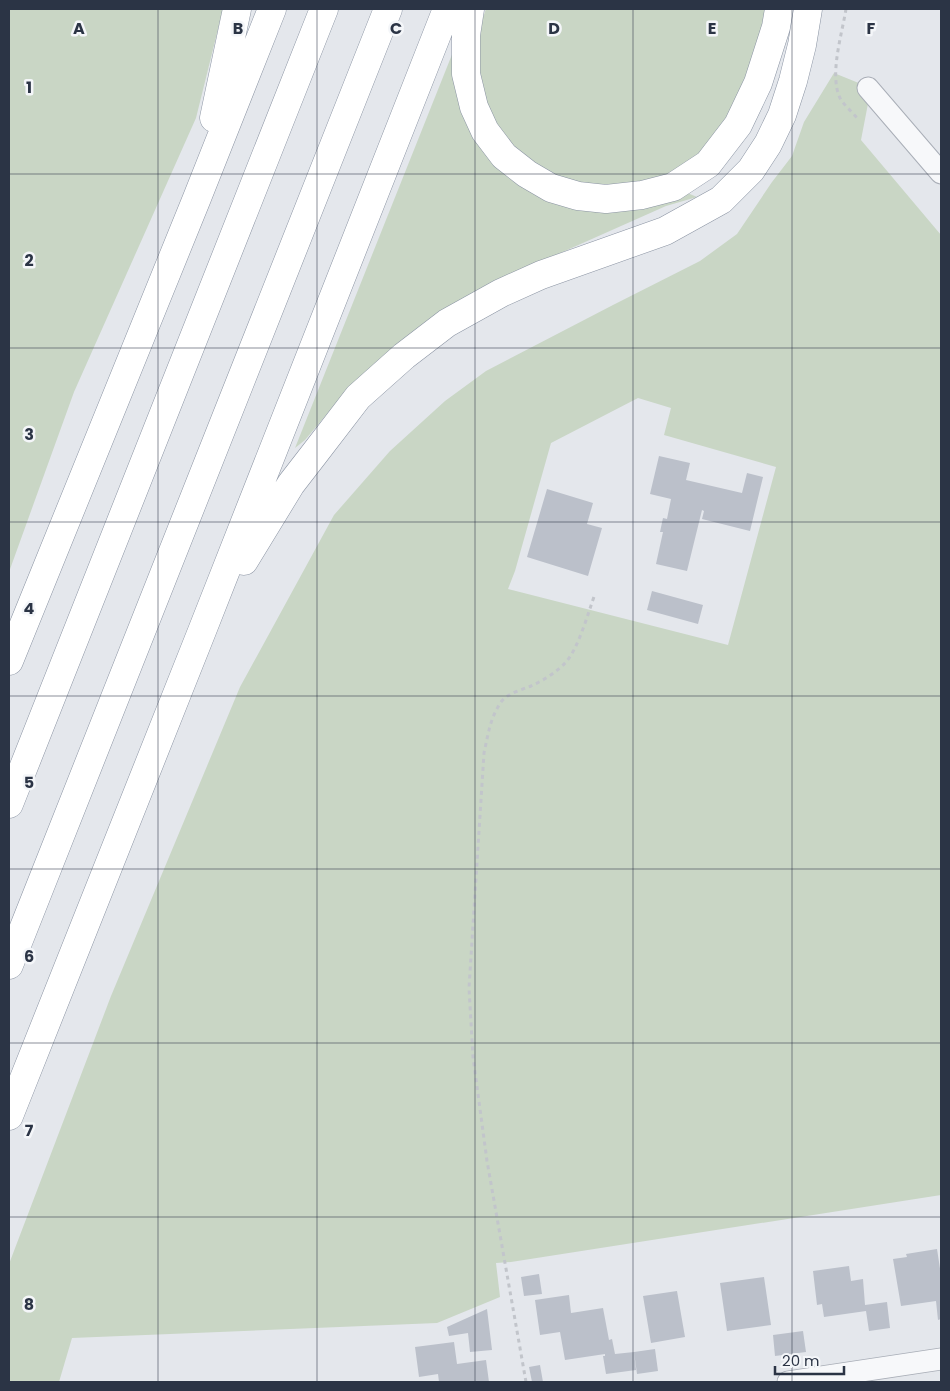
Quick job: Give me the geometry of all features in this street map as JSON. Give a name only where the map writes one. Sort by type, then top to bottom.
[{"type":"highway","points":[[197,198],[237,9]]},
{"type":"highway","points":[[9,661],[272,9]]},
{"type":"highway","points":[[9,804],[324,9]]},
{"type":"highway","points":[[9,965],[388,9]]},
{"type":"highway","points":[[9,1116],[447,9]]},
{"type":"highway","points":[[470,9],[466,35],[466,74],[474,108],[485,131],[504,156],[527,174],[551,188],[578,196],[606,199],[642,195],[673,187],[708,164],[738,124],[758,83],[776,27],[779,9]]},
{"type":"highway","points":[[202,632],[292,484],[358,397],[404,356],[447,323],[501,293],[541,275],[665,231],[721,200],[752,170],[768,144],[782,115],[802,45],[808,9]]},
{"type":"street","points":[[868,88],[941,173]]},
{"type":"street","points":[[788,1382],[941,1359]]},
{"type":"path","points":[[846,9],[834,73],[836,88],[841,100],[858,119]]},
{"type":"path","points":[[526,1382],[488,1161],[473,1057],[469,988],[484,753],[491,720],[502,701],[552,674],[567,661],[580,637],[595,594]]},
{"type":"green space","points":[[9,9],[223,9],[196,118],[74,392],[9,572]]},
{"type":"green space","points":[[486,9],[779,9],[758,83],[673,187],[697,197],[666,206],[493,283],[449,306],[353,383],[305,440],[295,448],[455,47],[477,34]]},
{"type":"green space","points":[[834,73],[871,88],[861,140],[941,235],[941,1195],[496,1263],[500,1297],[437,1323],[72,1338],[59,1382],[9,1382],[9,1264],[111,996],[240,687],[334,515],[390,451],[445,401],[486,371],[700,261],[737,234],[792,156],[804,122]],"holes":[[[638,398],[671,408],[664,435],[776,467],[728,645],[508,589],[515,571],[551,443]]]},
{"type":"building","points":[[659,456],[690,463],[686,480],[742,493],[747,473],[763,477],[750,531],[702,519],[704,511],[702,510],[687,571],[656,564],[663,532],[660,532],[663,518],[667,519],[671,499],[650,494]]},
{"type":"building","points":[[547,489],[593,503],[587,524],[602,528],[588,576],[527,557]]},
{"type":"building","points":[[652,591],[703,605],[698,624],[647,610]]},
{"type":"building","points":[[937,1249],[941,1275],[941,1319],[938,1320],[936,1301],[901,1306],[893,1259],[907,1257],[906,1254]]},
{"type":"building","points":[[849,1266],[851,1281],[863,1279],[865,1305],[887,1302],[890,1328],[869,1331],[866,1311],[824,1317],[822,1304],[817,1305],[813,1271]]},
{"type":"building","points":[[539,1274],[542,1294],[524,1296],[521,1277]]},
{"type":"building","points":[[764,1277],[771,1325],[727,1331],[720,1283]]},
{"type":"building","points":[[677,1291],[685,1337],[651,1343],[643,1296]]},
{"type":"building","points":[[569,1295],[571,1313],[603,1308],[609,1340],[612,1339],[615,1354],[634,1352],[636,1370],[606,1374],[603,1356],[605,1354],[565,1360],[560,1332],[540,1335],[535,1300]]},
{"type":"building","points":[[487,1309],[492,1350],[470,1352],[468,1333],[449,1336],[447,1327]]},
{"type":"building","points":[[803,1331],[806,1352],[775,1356],[773,1335]]},
{"type":"building","points":[[454,1342],[457,1364],[486,1360],[489,1382],[439,1382],[438,1374],[419,1377],[415,1347]]},
{"type":"building","points":[[655,1349],[658,1371],[637,1374],[634,1352]]},
{"type":"building","points":[[540,1365],[543,1382],[532,1382],[529,1367]]}]
